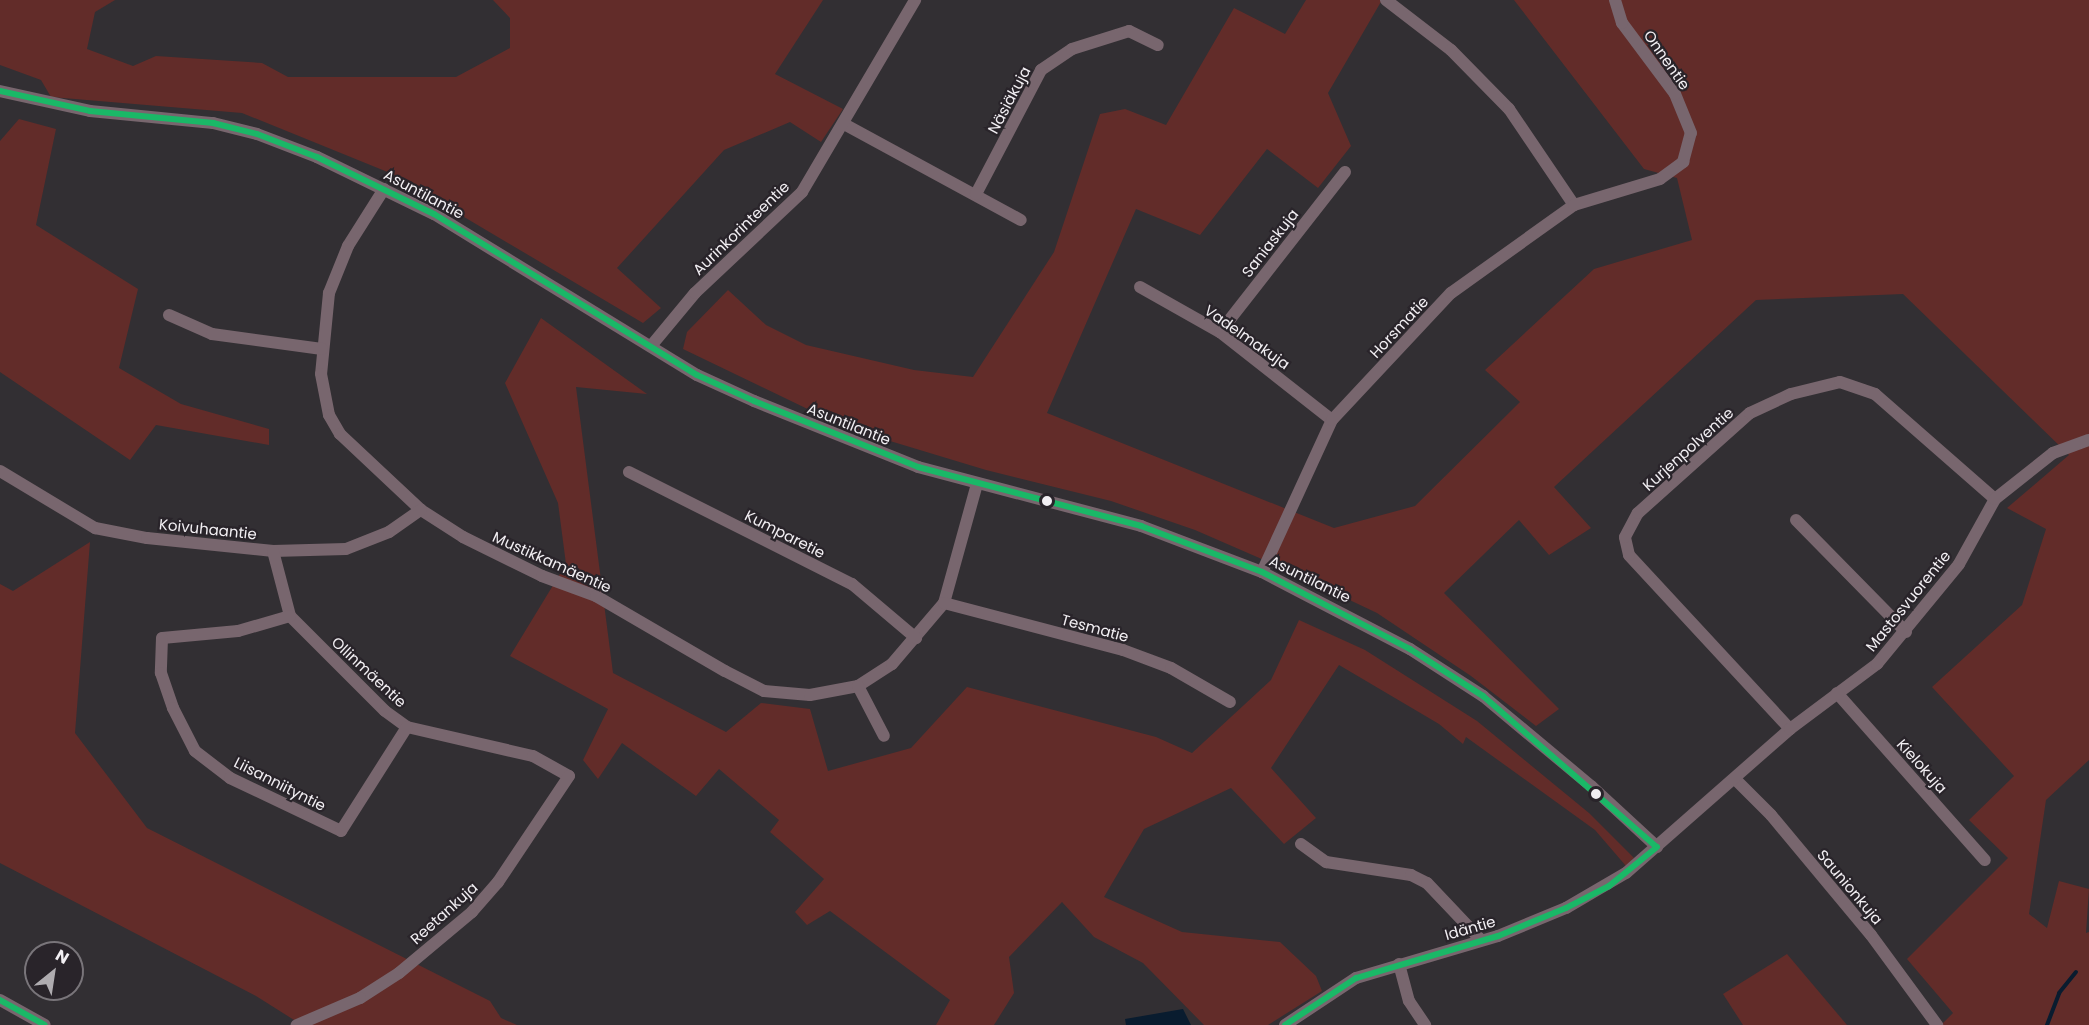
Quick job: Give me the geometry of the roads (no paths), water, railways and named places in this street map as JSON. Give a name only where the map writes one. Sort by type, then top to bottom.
[{"type":"street","name":"Aurinkorinteentie","points":[[651,346],[695,293],[802,192],[915,0]]},
{"type":"street","points":[[1386,0],[1451,50],[1509,109],[1574,205]]},
{"type":"street","name":"Onnentie","points":[[1615,0],[1622,23],[1676,94],[1691,134],[1683,162],[1660,179],[1641,187]]},
{"type":"street","name":"Näsiäkuja","points":[[976,194],[1041,70],[1072,49],[1128,31],[1158,45]]},
{"type":"street","name":"Asuntilantie","points":[[0,91],[90,111],[213,123],[257,134],[384,189],[434,214],[697,375],[858,446],[977,484],[1141,526],[1262,572],[1410,648],[1483,696],[1591,786],[1657,847]]},
{"type":"street","points":[[844,124],[1021,220]]},
{"type":"street","name":"Saniaskuja","points":[[1220,332],[1345,172]]},
{"type":"street","name":"Horsmatie","points":[[1262,572],[1332,420],[1450,294],[1574,205],[1641,187]]},
{"type":"street","name":"Mustikkamäentie","points":[[384,189],[348,246],[329,293],[322,349],[324,397],[334,425],[357,451],[421,510],[493,554],[596,596],[658,635],[764,691],[810,695],[858,686],[892,664],[944,603],[977,484]]},
{"type":"street","name":"Vadelmakuja","points":[[1140,287],[1220,332],[1332,420]]},
{"type":"street","points":[[169,315],[212,334],[322,349]]},
{"type":"street","name":"Kurjenpolventie","points":[[1790,729],[1629,555],[1625,537],[1638,513],[1750,412],[1791,394],[1840,382],[1875,394],[1995,500]]},
{"type":"street","name":"Mastosvuorentie","points":[[1657,847],[1790,729],[1877,664],[1906,632],[1959,564],[1995,500],[2053,453],[2089,440]]},
{"type":"street","name":"Koivuhaantie","points":[[0,471],[95,528],[147,538],[273,551],[346,549],[389,532],[421,510]]},
{"type":"street","name":"Kumparetie","points":[[629,472],[852,584],[916,638]]},
{"type":"street","points":[[1796,520],[1906,632]]},
{"type":"street","name":"Ollinmäentie","points":[[273,551],[290,616],[360,688],[407,727],[532,756],[569,776]]},
{"type":"street","name":"Tesmatie","points":[[944,603],[1123,650],[1171,668],[1230,702]]},
{"type":"street","name":"Liisanniityntie","points":[[290,616],[238,631],[162,638],[161,673],[173,708],[195,751],[230,778],[341,831],[407,727]]},
{"type":"street","points":[[858,686],[884,736]]},
{"type":"street","name":"Kielokuja","points":[[1837,693],[1985,860]]},
{"type":"street","name":"Reetankuja","points":[[297,1025],[360,998],[399,973],[472,912],[498,882],[569,776]]},
{"type":"street","name":"Saunionkuja","points":[[1735,779],[1771,815],[1871,935],[1936,1023]]},
{"type":"street","points":[[1301,844],[1326,862],[1411,875],[1427,883],[1481,939]]},
{"type":"street","name":"Idäntie","points":[[1285,1025],[1356,978],[1546,916],[1609,886],[1657,847]]},
{"type":"street","points":[[1399,964],[1409,1001],[1425,1025]]},
{"type":"street","points":[[0,1000],[45,1025]]},
{"type":"water","points":[[1183,1009],[1191,1025],[1126,1025],[1125,1019]]},
{"type":"waterway","points":[[2047,1025],[2059,993],[2076,972]]}]
